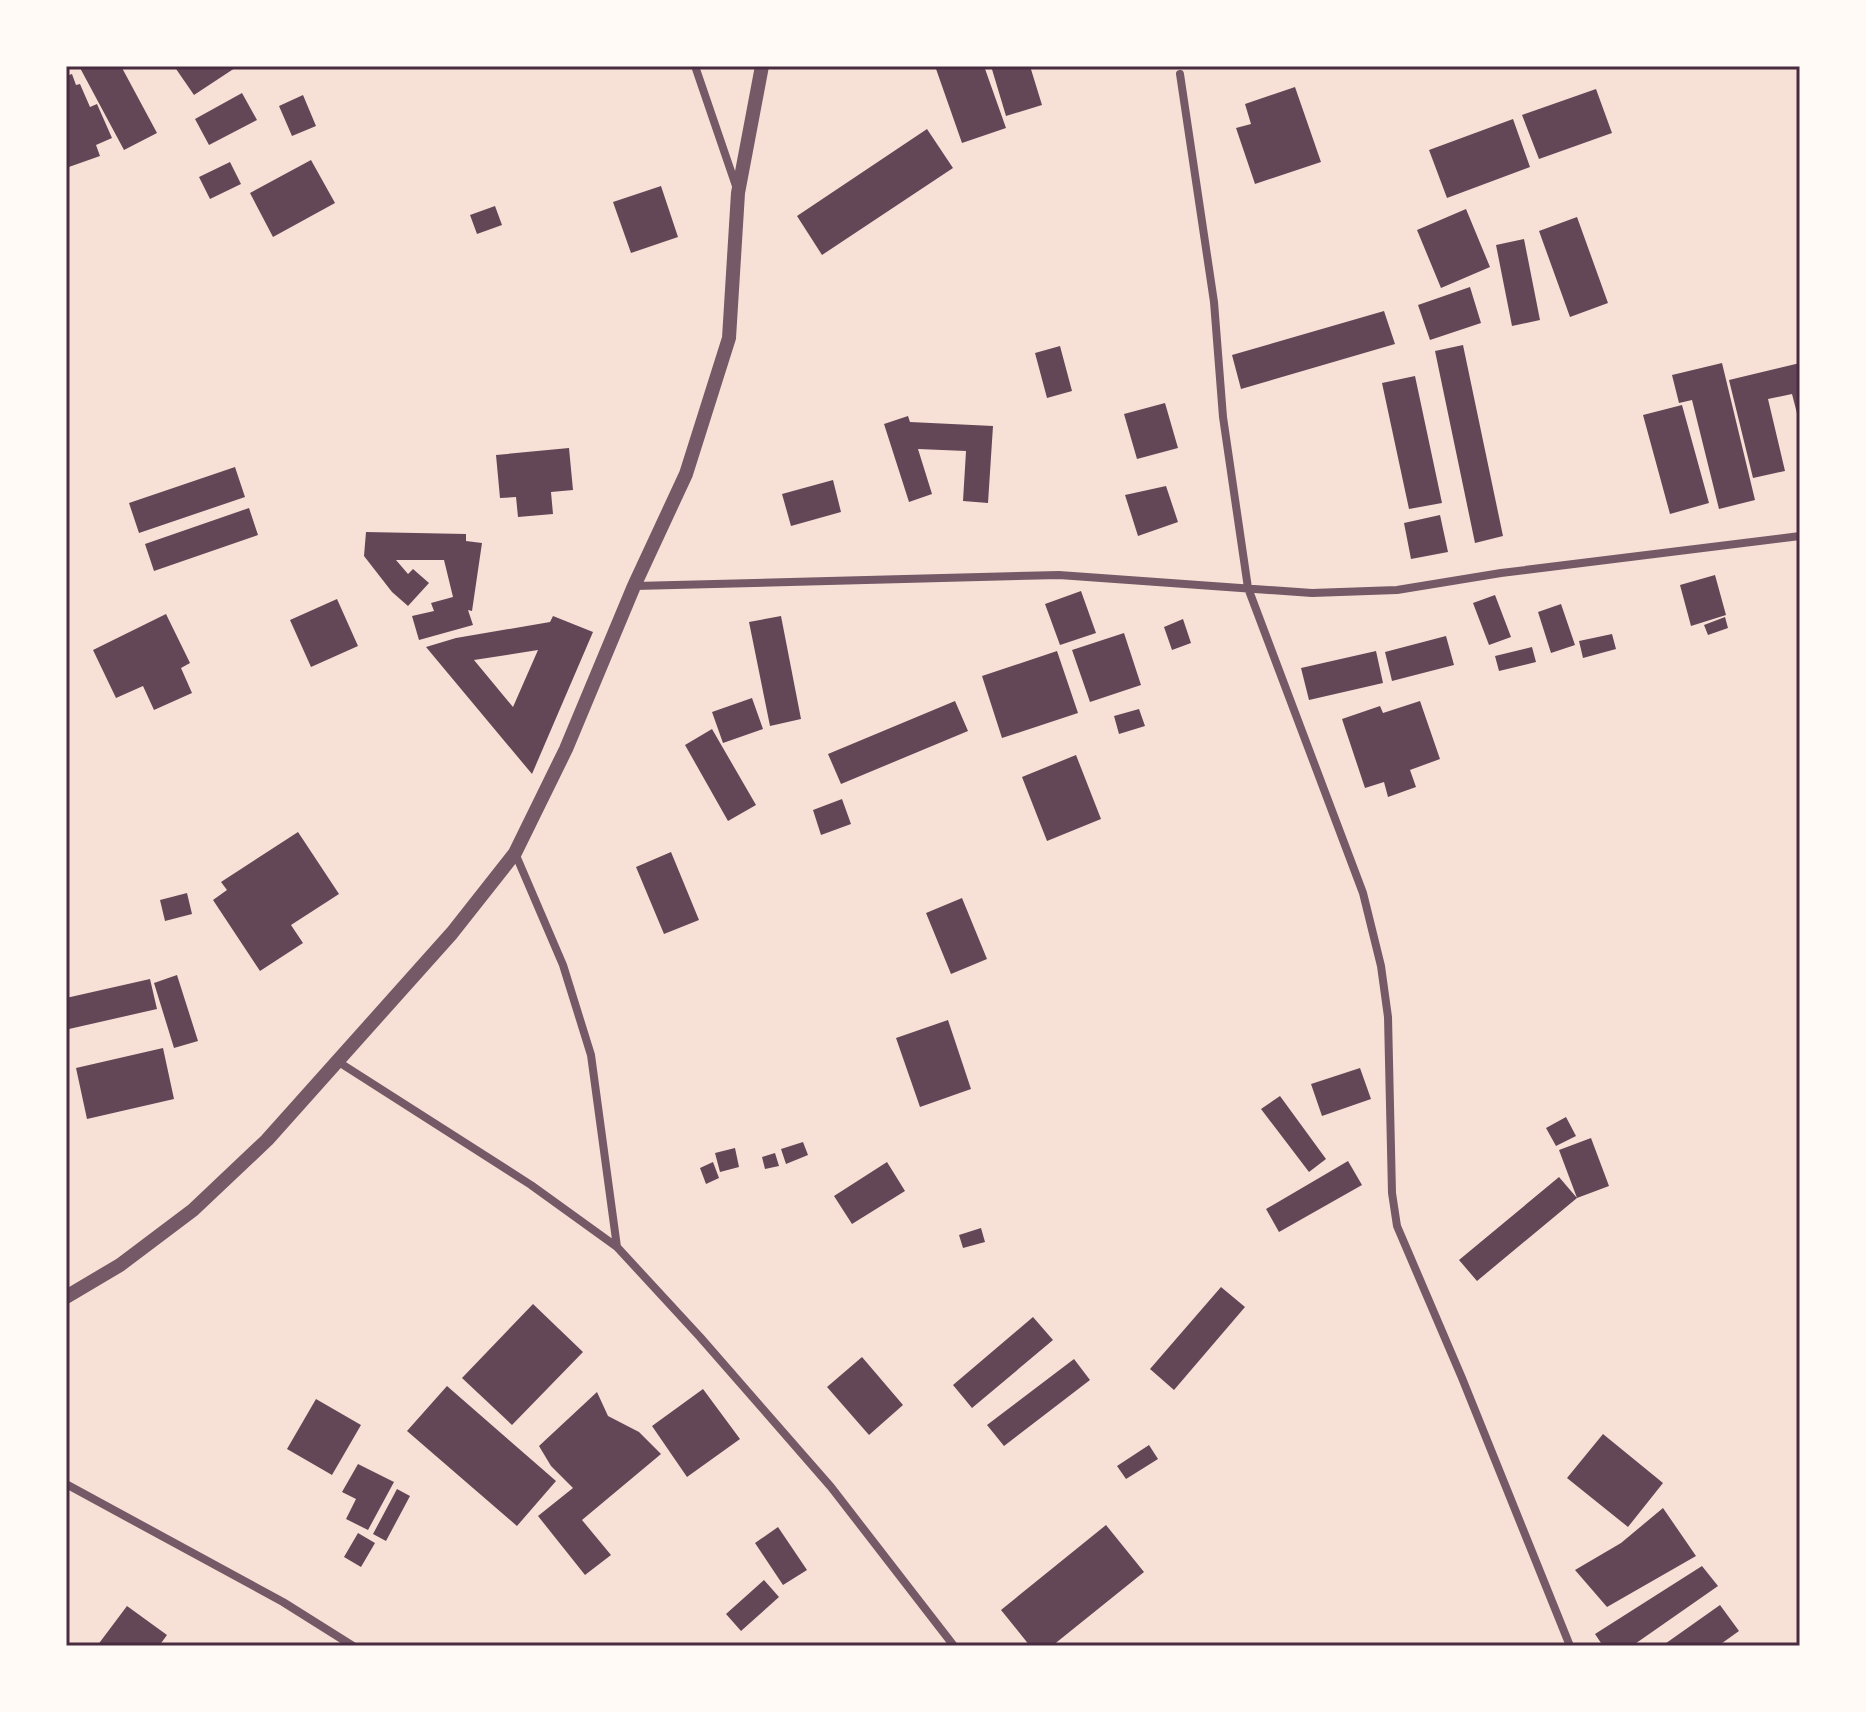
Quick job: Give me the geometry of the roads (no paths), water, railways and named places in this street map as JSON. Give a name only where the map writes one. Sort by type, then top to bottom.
[{"type":"street","points":[[695,66],[738,193]]},
{"type":"street","points":[[66,1297],[120,1265],[193,1210],[267,1140],[452,933],[515,853],[566,749],[634,586],[686,474],[729,338],[738,193],[762,66]]},
{"type":"street","points":[[1180,74],[1214,302],[1223,417],[1248,588],[1363,893],[1381,966],[1388,1017],[1392,1193],[1397,1226],[1570,1646]]},
{"type":"street","points":[[634,586],[1059,575],[1312,593],[1397,590],[1501,573],[1800,536]]},
{"type":"street","points":[[515,853],[563,965],[591,1055],[617,1247]]},
{"type":"street","points":[[337,1061],[531,1185],[617,1247],[831,1487],[954,1646]]},
{"type":"street","points":[[66,1484],[283,1602],[353,1646]]}]
